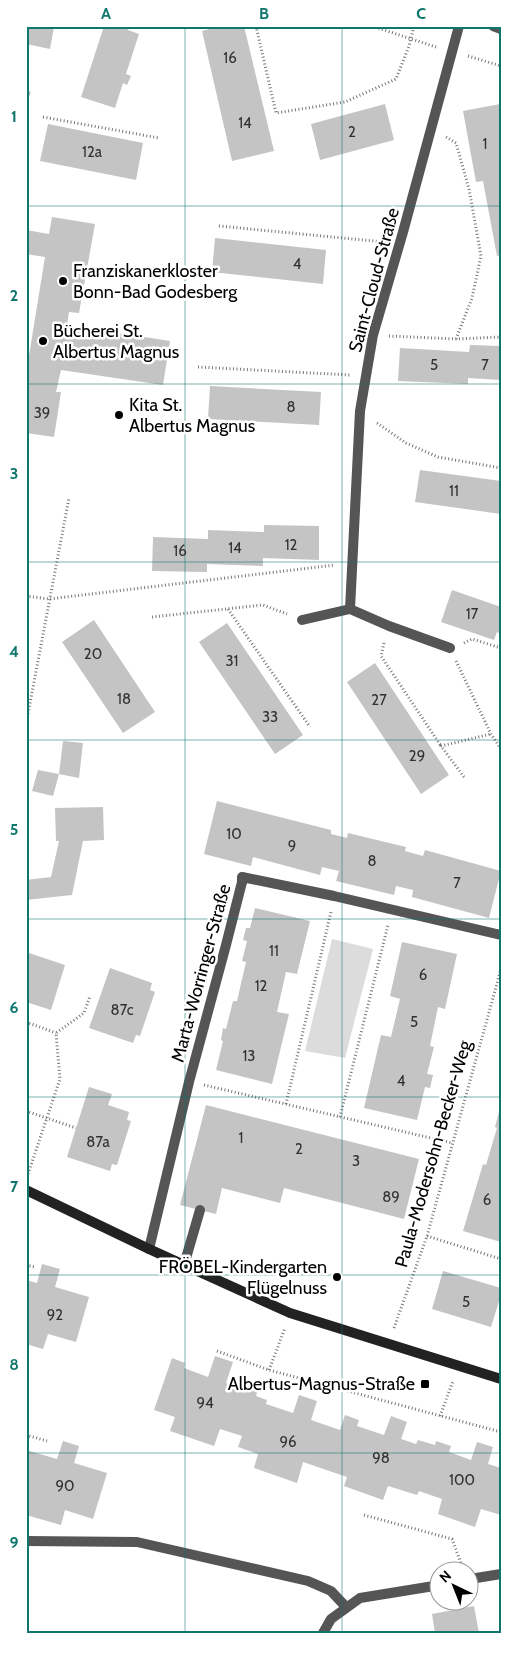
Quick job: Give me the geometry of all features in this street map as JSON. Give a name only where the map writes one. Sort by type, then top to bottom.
[{"type":"street","name":"Saint-Cloud-Straße","points":[[350,609],[360,412],[372,335],[400,244],[460,26]]},
{"type":"street","points":[[493,26],[501,29]]},
{"type":"street","points":[[302,620],[350,609],[389,626],[450,648]]},
{"type":"street","name":"Marta-Worringer-Straße","points":[[149,1249],[189,1082],[226,945],[242,877],[334,896],[501,935]]},
{"type":"street","points":[[26,1190],[149,1249],[290,1313],[501,1379]]},
{"type":"street","points":[[184,1265],[200,1210]]},
{"type":"street","points":[[26,1541],[137,1542],[308,1581],[331,1591],[346,1607]]},
{"type":"street","points":[[480,1577],[501,1574]]},
{"type":"street","points":[[322,1633],[331,1619],[360,1598],[430,1587]]},
{"type":"path","points":[[256,26],[276,113],[344,102],[396,79],[409,46],[414,26]]},
{"type":"path","points":[[43,117],[159,138]]},
{"type":"path","points":[[432,128],[456,143],[469,189],[480,256],[472,298],[456,339]]},
{"type":"path","points":[[219,226],[400,244]]},
{"type":"path","points":[[372,335],[456,339],[501,337]]},
{"type":"path","points":[[198,367],[366,376]]},
{"type":"path","points":[[360,412],[406,443],[438,457],[501,468]]},
{"type":"path","points":[[26,724],[69,498]]},
{"type":"path","points":[[26,596],[49,599],[353,563]]},
{"type":"path","points":[[152,617],[263,605],[302,620]]},
{"type":"path","points":[[228,609],[310,727]]},
{"type":"path","points":[[389,626],[381,656],[464,777]]},
{"type":"path","points":[[501,648],[472,639],[450,648],[491,734],[501,749]]},
{"type":"path","points":[[441,746],[491,734]]},
{"type":"path","points":[[286,1104],[334,896]]},
{"type":"path","points":[[340,1117],[392,910]]},
{"type":"path","name":"Paula-Modersohn-Becker-Weg","points":[[388,1344],[427,1236],[501,969]]},
{"type":"path","points":[[56,1033],[84,1013],[90,996]]},
{"type":"path","points":[[26,1022],[56,1033]]},
{"type":"path","points":[[26,1180],[60,1079],[56,1033]]},
{"type":"path","name":"Marta-Worringer-Straße","points":[[189,1082],[452,1143]]},
{"type":"path","points":[[26,1112],[76,1128]]},
{"type":"path","points":[[427,1236],[501,1259]]},
{"type":"path","points":[[26,1265],[35,1268]]},
{"type":"path","points":[[269,1370],[281,1339]]},
{"type":"path","points":[[217,1352],[269,1370],[501,1432]]},
{"type":"path","points":[[440,1416],[447,1395]]},
{"type":"path","points":[[26,1435],[47,1441]]},
{"type":"path","points":[[364,1515],[452,1539],[460,1562]]},
{"type":"shaded area","points":[[332,939],[373,949],[345,1058],[305,1051]]},
{"type":"building","points":[[26,26],[54,27],[50,49],[26,44]]},
{"type":"building","points":[[104,26],[129,26],[128,30],[139,34],[126,74],[131,76],[127,85],[123,83],[115,108],[81,97]]},
{"type":"building","points":[[221,26],[244,26],[274,151],[232,161],[202,31]]},
{"type":"building","points":[[26,90],[31,92],[26,105]]},
{"type":"building","points":[[385,104],[394,140],[320,160],[311,124]]},
{"type":"building","points":[[500,104],[501,255],[497,256],[483,181],[476,182],[463,111]]},
{"type":"building","points":[[48,124],[143,143],[136,180],[40,161]]},
{"type":"building","points":[[52,217],[95,224],[79,313],[69,312],[67,325],[170,341],[163,385],[61,370],[56,392],[61,392],[54,437],[26,433],[26,374],[45,257],[26,254],[26,230],[49,234]]},
{"type":"building","points":[[215,238],[326,250],[323,284],[212,272]]},
{"type":"building","points":[[470,345],[501,346],[501,380],[468,378],[468,384],[398,381],[400,348],[469,352]]},
{"type":"building","points":[[210,386],[321,392],[319,425],[208,419]]},
{"type":"building","points":[[420,470],[501,481],[501,514],[415,502]]},
{"type":"building","points":[[264,525],[319,526],[319,560],[263,558],[263,566],[207,564],[207,572],[152,571],[153,537],[208,539],[208,530],[264,532]]},
{"type":"building","points":[[452,590],[501,607],[501,634],[497,632],[494,640],[441,622]]},
{"type":"building","points":[[94,620],[155,712],[123,733],[62,642]]},
{"type":"building","points":[[227,623],[303,735],[275,754],[199,642]]},
{"type":"building","points":[[375,663],[449,775],[421,794],[347,682]]},
{"type":"building","points":[[63,741],[83,743],[79,778],[59,774]]},
{"type":"building","points":[[38,770],[59,774],[53,796],[32,791]]},
{"type":"building","points":[[217,801],[331,830],[331,834],[347,838],[348,833],[406,847],[405,851],[423,856],[425,850],[501,871],[489,918],[412,897],[413,890],[396,886],[394,895],[336,881],[339,871],[322,867],[320,875],[253,857],[251,866],[204,854]]},
{"type":"building","points":[[103,807],[104,840],[83,841],[72,895],[26,900],[26,880],[51,877],[59,841],[56,841],[55,808]]},
{"type":"building","points":[[255,908],[310,921],[297,974],[286,972],[277,1012],[289,1014],[272,1084],[216,1070],[223,1041],[221,1040],[223,1028],[226,1029],[233,1001],[237,1001],[246,962],[242,961],[247,941],[243,940],[246,928],[250,928]]},
{"type":"building","points":[[402,942],[457,954],[445,1009],[438,1007],[430,1046],[434,1047],[427,1074],[433,1075],[430,1088],[425,1087],[417,1120],[364,1108],[381,1035],[391,1037],[400,999],[390,996]]},
{"type":"building","points":[[26,952],[65,965],[51,1010],[26,1002]]},
{"type":"building","points":[[110,968],[152,983],[150,990],[155,992],[140,1036],[136,1035],[133,1043],[89,1028]]},
{"type":"building","points":[[89,1087],[112,1094],[108,1105],[129,1112],[127,1120],[131,1121],[117,1165],[112,1164],[110,1171],[67,1157]]},
{"type":"building","points":[[206,1105],[419,1159],[404,1219],[284,1188],[280,1203],[222,1188],[216,1214],[180,1205]]},
{"type":"building","points":[[500,1108],[501,1242],[463,1231],[483,1164],[486,1165],[497,1128],[495,1127]]},
{"type":"building","points":[[42,1264],[60,1269],[55,1287],[89,1297],[76,1342],[48,1334],[43,1349],[26,1344],[26,1280],[37,1283]]},
{"type":"building","points":[[443,1271],[501,1288],[501,1295],[491,1327],[432,1309]]},
{"type":"building","points":[[215,1356],[233,1362],[226,1383],[240,1387],[242,1383],[258,1389],[256,1396],[267,1400],[266,1404],[293,1413],[299,1395],[317,1401],[311,1420],[340,1430],[345,1415],[359,1420],[357,1426],[384,1435],[391,1416],[407,1422],[401,1439],[416,1444],[418,1440],[435,1445],[436,1441],[451,1446],[449,1452],[471,1460],[477,1442],[493,1447],[488,1464],[501,1468],[501,1515],[481,1509],[475,1527],[438,1514],[442,1499],[419,1491],[417,1495],[388,1486],[383,1500],[344,1486],[347,1477],[303,1462],[297,1483],[254,1468],[258,1454],[238,1447],[242,1436],[220,1429],[214,1446],[170,1431],[175,1417],[154,1410],[172,1358],[185,1363],[184,1368],[208,1377]]},
{"type":"building","points":[[63,1441],[79,1446],[74,1463],[107,1473],[93,1519],[65,1510],[61,1525],[26,1515],[28,1500],[26,1500],[26,1450],[57,1459]]},
{"type":"building","points":[[442,1612],[475,1612],[479,1633],[435,1633],[432,1614]]},
{"type":"place","name":"Franziskanerkloster Bonn-Bad Godesberg","points":[[63,281]]},
{"type":"place","name":"Bücherei St. Albertus Magnus","points":[[43,341]]},
{"type":"place","name":"Kita St. Albertus Magnus","points":[[119,415]]},
{"type":"place","name":"FRÖBEL-Kindergarten Flügelnuss","points":[[337,1277]]},
{"type":"place","name":"Albertus-Magnus-Straße","points":[[425,1384]]}]
